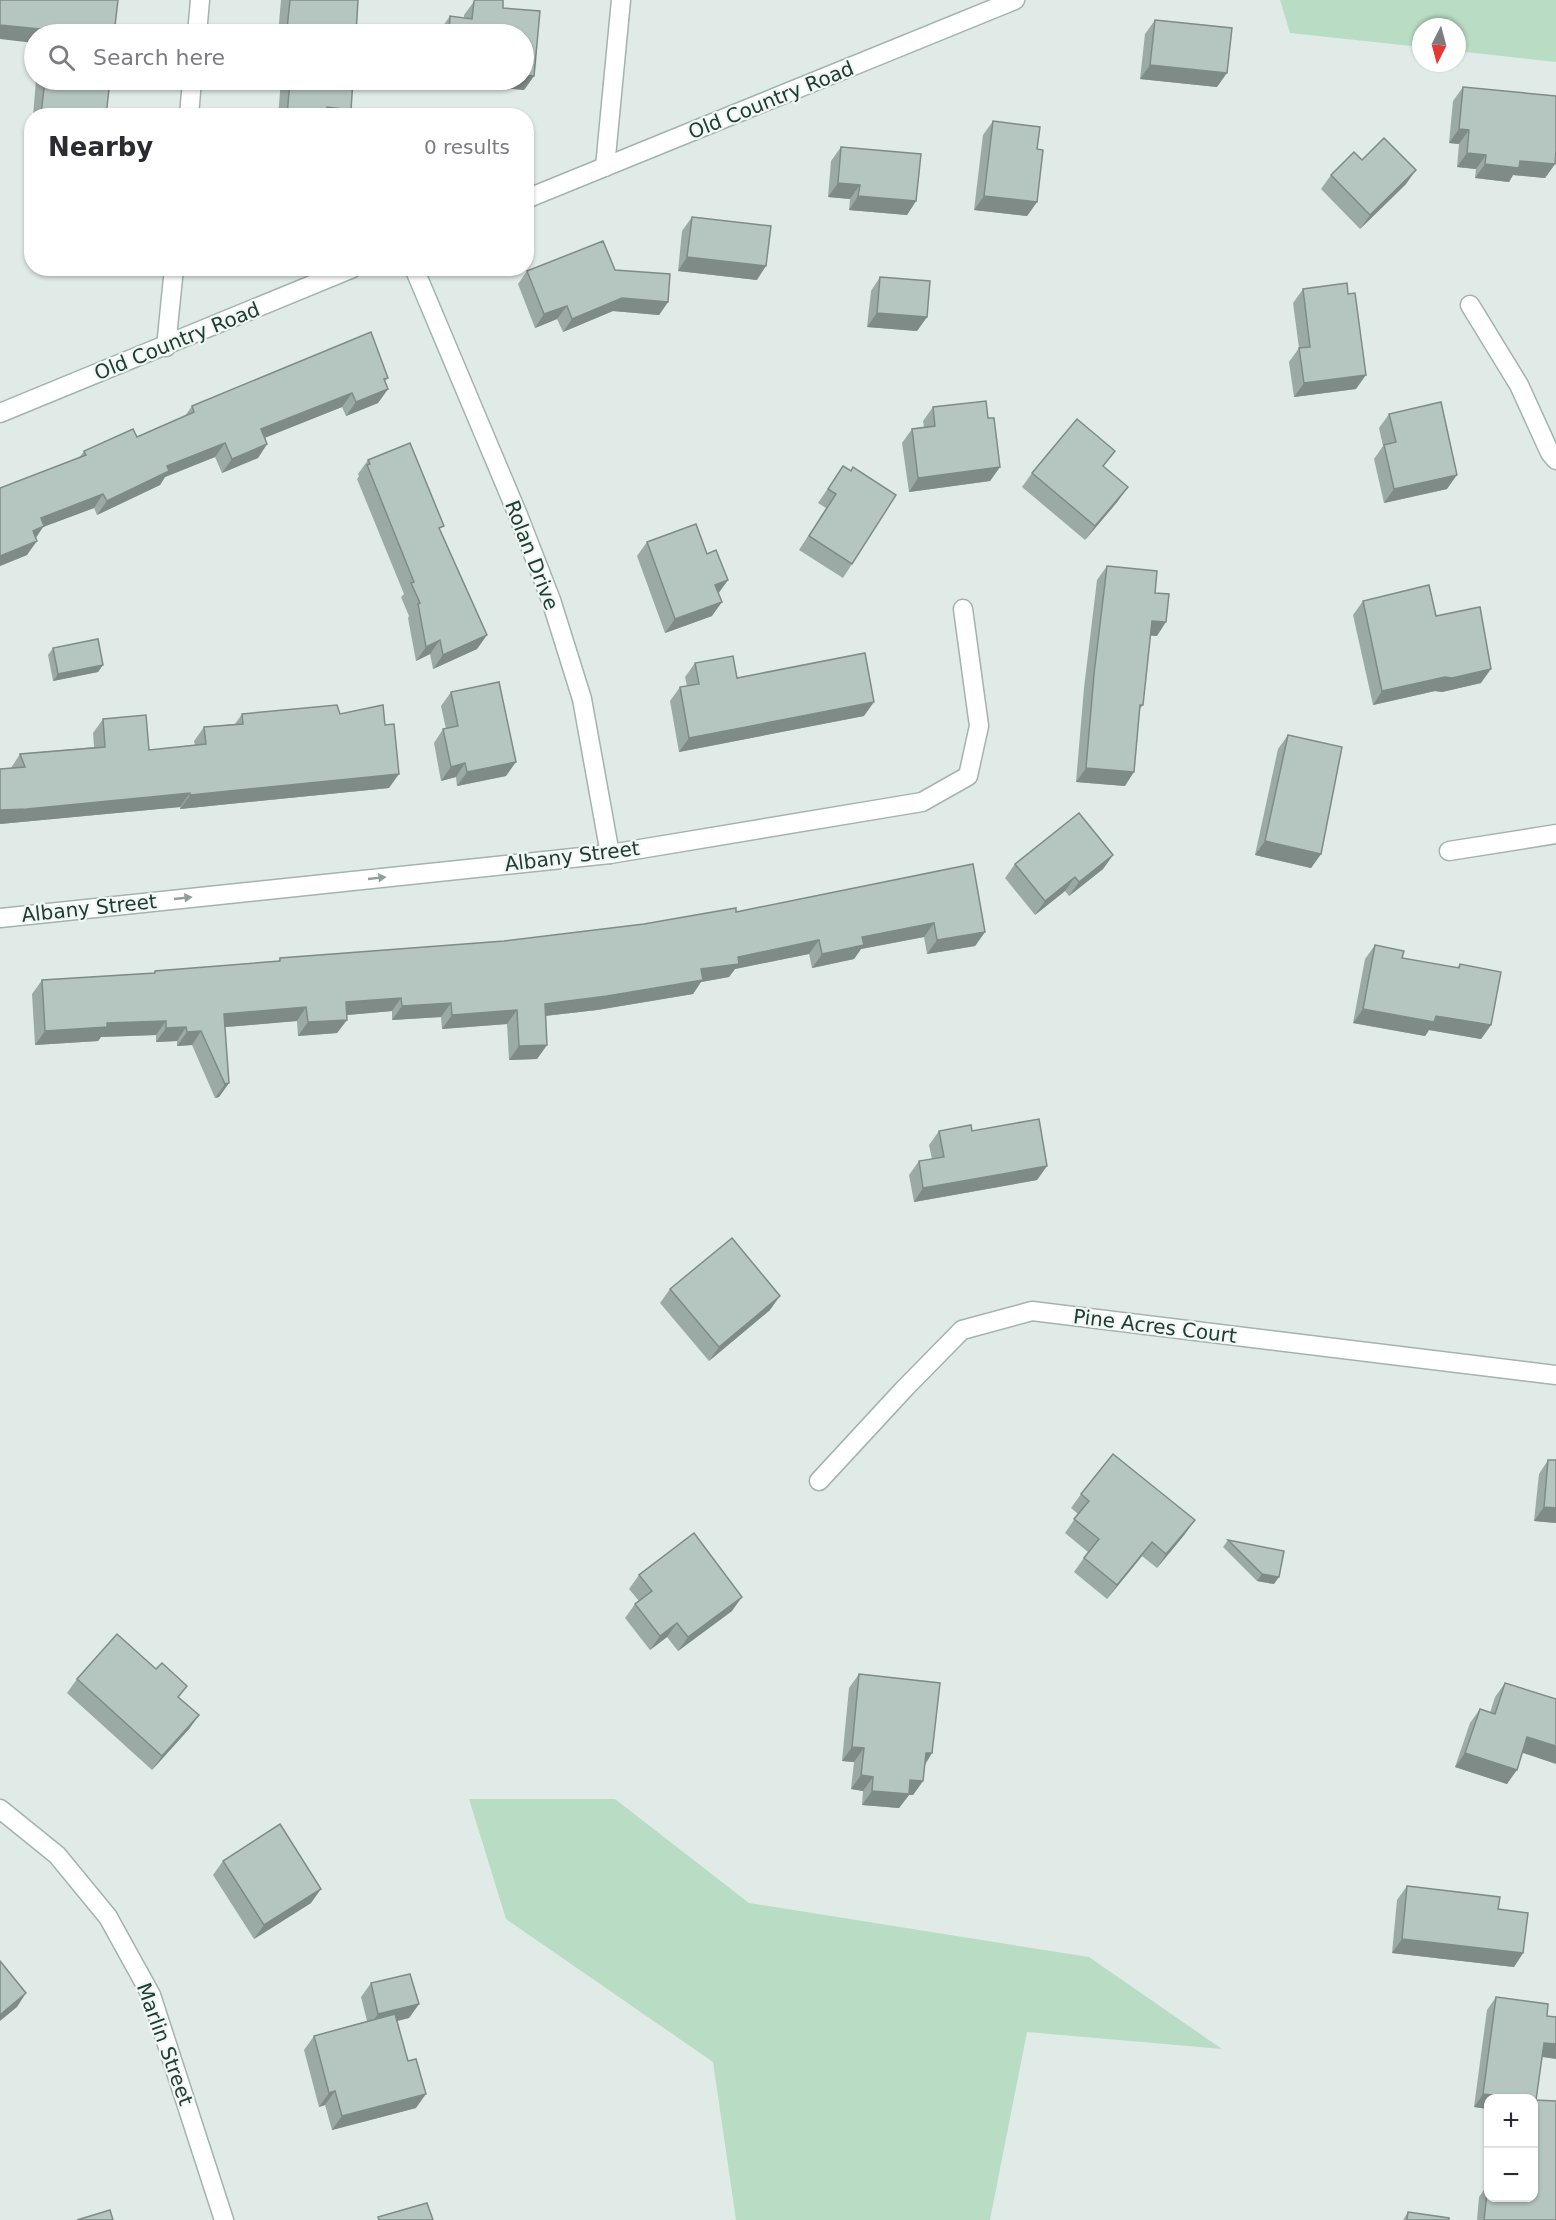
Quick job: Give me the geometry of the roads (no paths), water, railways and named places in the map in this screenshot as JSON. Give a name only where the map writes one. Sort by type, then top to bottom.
[{"type":"street","points":[[198,24],[200,0]]},
{"type":"street","points":[[605,167],[621,0]]},
{"type":"street","name":"Old Country Road","points":[[534,195],[1015,0]]},
{"type":"street","points":[[190,108],[191,90]]},
{"type":"street","points":[[166,346],[173,276]]},
{"type":"street","name":"Old Country Road","points":[[0,413],[334,276]]},
{"type":"street","name":"Rolan Drive","points":[[417,276],[518,515],[551,600],[582,699],[610,854]]},
{"type":"street","points":[[1470,304],[1519,385],[1550,453],[1556,460]]},
{"type":"street","name":"Albany Street","points":[[0,918],[610,854],[922,802],[968,776],[979,726],[963,609]]},
{"type":"street","points":[[1449,851],[1556,834]]},
{"type":"street","name":"Pine Acres Court","points":[[819,1482],[962,1330],[1032,1311],[1556,1374]]},
{"type":"street","name":"Marlin Street","points":[[0,1809],[57,1855],[108,1917],[151,1995],[224,2220]]}]
